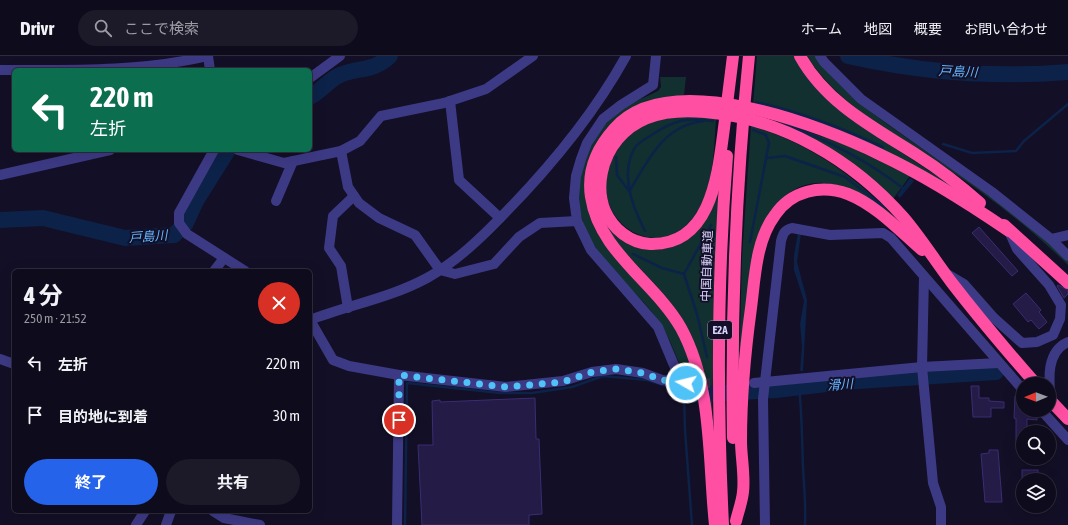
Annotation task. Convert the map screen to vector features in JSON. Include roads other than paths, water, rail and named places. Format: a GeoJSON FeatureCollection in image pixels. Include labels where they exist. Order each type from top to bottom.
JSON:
{"type":"FeatureCollection","features":[{"type":"Feature","properties":{"kind":"highway"},"geometry":{"type":"LineString","coordinates":[[734,56],[731,87],[726,134],[716,181],[708,206],[695,225],[687,232],[669,242],[642,243],[626,237],[613,224],[603,206],[602,175],[607,155],[619,138],[633,125],[656,115],[677,111],[711,112],[749,120],[782,130],[816,146],[836,158],[858,174],[890,203],[916,233],[941,268],[1002,345],[1030,377]]}},
{"type":"Feature","properties":{"kind":"highway","name":"E2A"},"geometry":{"type":"LineString","coordinates":[[736,523],[733,338],[741,138],[749,56]]}},
{"type":"Feature","properties":{"kind":"highway"},"geometry":{"type":"LineString","coordinates":[[800,56],[814,77],[841,105],[862,121],[944,174],[1068,283]]}},
{"type":"Feature","properties":{"kind":"highway"},"geometry":{"type":"LineString","coordinates":[[715,525],[705,409],[693,355],[672,314],[606,237],[592,206],[590,183],[594,162],[604,141],[618,124],[646,107],[679,101],[714,102],[774,115],[823,130],[881,154],[936,184],[1009,230]]}},
{"type":"Feature","properties":{"kind":"highway","name":"中国自動車道"},"geometry":{"type":"LineString","coordinates":[[723,525],[719,344],[726,134]]}},
{"type":"Feature","properties":{"kind":"highway"},"geometry":{"type":"LineString","coordinates":[[736,523],[743,492],[741,440],[742,400],[753,289],[768,226],[781,206],[789,200],[808,191],[829,190],[848,194],[881,215],[941,268]]}},
{"type":"Feature","properties":{"kind":"highway"},"geometry":{"type":"LineString","coordinates":[[1056,406],[1068,419]]}},
{"type":"Feature","properties":{"kind":"street"},"geometry":{"type":"LineString","coordinates":[[96,68],[208,56],[210,68]]}},
{"type":"Feature","properties":{"kind":"street"},"geometry":{"type":"LineString","coordinates":[[312,77],[340,56]]}},
{"type":"Feature","properties":{"kind":"street"},"geometry":{"type":"LineString","coordinates":[[245,152],[284,163],[341,151],[360,141],[381,116],[450,101],[486,89],[533,56]]}},
{"type":"Feature","properties":{"kind":"street"},"geometry":{"type":"LineString","coordinates":[[314,314],[348,308],[403,290],[440,270],[484,236],[532,186],[565,146],[602,94],[626,56]]}},
{"type":"Feature","properties":{"kind":"street"},"geometry":{"type":"LineString","coordinates":[[312,323],[333,360],[349,366],[399,375],[506,387],[563,382],[592,372],[616,369],[643,373],[662,380],[683,383],[658,327],[591,250],[577,221],[574,198],[576,176],[587,143],[603,119],[653,85],[656,56]]}},
{"type":"Feature","properties":{"kind":"street"},"geometry":{"type":"LineString","coordinates":[[820,56],[829,68],[861,99],[992,192],[1051,239],[1068,256]]}},
{"type":"Feature","properties":{"kind":"street"},"geometry":{"type":"LineString","coordinates":[[0,70],[12,70]]}},
{"type":"Feature","properties":{"kind":"street"},"geometry":{"type":"LineString","coordinates":[[450,101],[459,180],[500,218]]}},
{"type":"Feature","properties":{"kind":"street"},"geometry":{"type":"LineString","coordinates":[[341,151],[348,187],[359,204],[379,218],[415,235],[440,270],[455,274],[494,264],[519,237],[540,223],[577,221]]}},
{"type":"Feature","properties":{"kind":"street"},"geometry":{"type":"LineString","coordinates":[[0,175],[101,152]]}},
{"type":"Feature","properties":{"kind":"street"},"geometry":{"type":"LineString","coordinates":[[213,152],[179,214],[181,226],[187,234],[242,269]]}},
{"type":"Feature","properties":{"kind":"street"},"geometry":{"type":"LineString","coordinates":[[276,201],[293,161]]}},
{"type":"Feature","properties":{"kind":"street"},"geometry":{"type":"LineString","coordinates":[[348,308],[341,266],[329,248],[334,216],[354,196]]}},
{"type":"Feature","properties":{"kind":"street"},"geometry":{"type":"LineString","coordinates":[[765,525],[763,458],[764,399],[781,241],[783,233],[787,230],[792,228],[830,235],[883,233],[891,238],[1016,382]]}},
{"type":"Feature","properties":{"kind":"street"},"geometry":{"type":"LineString","coordinates":[[941,268],[964,284],[994,318],[1022,342],[1037,342],[1053,335],[1060,319],[1061,305],[1049,285],[1016,249],[1009,230]]}},
{"type":"Feature","properties":{"kind":"street"},"geometry":{"type":"LineString","coordinates":[[1051,239],[1068,235]]}},
{"type":"Feature","properties":{"kind":"street"},"geometry":{"type":"LineString","coordinates":[[216,269],[224,258]]}},
{"type":"Feature","properties":{"kind":"street"},"geometry":{"type":"LineString","coordinates":[[924,277],[922,367],[933,483],[941,507],[942,525]]}},
{"type":"Feature","properties":{"kind":"street"},"geometry":{"type":"LineString","coordinates":[[1050,377],[1050,369],[1054,356],[1064,344],[1068,342]]}},
{"type":"Feature","properties":{"kind":"street"},"geometry":{"type":"LineString","coordinates":[[0,359],[12,363]]}},
{"type":"Feature","properties":{"kind":"street"},"geometry":{"type":"LineString","coordinates":[[754,383],[922,367],[998,363]]}},
{"type":"Feature","properties":{"kind":"street"},"geometry":{"type":"LineString","coordinates":[[398,525],[399,375]]}},
{"type":"Feature","properties":{"kind":"street"},"geometry":{"type":"LineString","coordinates":[[1047,417],[1068,440]]}},
{"type":"Feature","properties":{"kind":"street"},"geometry":{"type":"LineString","coordinates":[[136,525],[144,513]]}},
{"type":"Feature","properties":{"kind":"street"},"geometry":{"type":"LineString","coordinates":[[166,525],[169,513]]}},
{"type":"Feature","properties":{"kind":"street"},"geometry":{"type":"LineString","coordinates":[[216,513],[224,518],[260,525]]}},
{"type":"Feature","properties":{"kind":"water"},"geometry":{"type":"Polygon","coordinates":[[[910,178],[914,181],[900,198],[897,195],[910,178]]]}},
{"type":"Feature","properties":{"kind":"water"},"geometry":{"type":"Polygon","coordinates":[[[798,233],[801,234],[797,262],[807,300],[803,371],[800,371],[802,347],[800,324],[804,301],[794,270],[794,255],[798,233]]]}},
{"type":"Feature","properties":{"kind":"waterway","name":"戸島川"},"geometry":{"type":"LineString","coordinates":[[312,96],[336,77],[378,65],[390,56]]}},
{"type":"Feature","properties":{"kind":"waterway","name":"戸島川"},"geometry":{"type":"LineString","coordinates":[[848,56],[902,66],[957,72],[985,74],[1040,74],[1068,72]]}},
{"type":"Feature","properties":{"kind":"waterway"},"geometry":{"type":"LineString","coordinates":[[756,102],[821,121],[883,147]]}},
{"type":"Feature","properties":{"kind":"waterway"},"geometry":{"type":"LineString","coordinates":[[943,144],[972,153],[1016,151],[1024,141],[1068,104]]}},
{"type":"Feature","properties":{"kind":"waterway"},"geometry":{"type":"LineString","coordinates":[[645,231],[636,212],[628,180],[628,169],[634,149],[645,139],[668,125],[689,120],[713,121]]}},
{"type":"Feature","properties":{"kind":"waterway"},"geometry":{"type":"LineString","coordinates":[[630,190],[651,156],[667,137],[689,124],[703,121]]}},
{"type":"Feature","properties":{"kind":"waterway"},"geometry":{"type":"LineString","coordinates":[[783,124],[831,144],[861,160],[904,189]]}},
{"type":"Feature","properties":{"kind":"waterway"},"geometry":{"type":"LineString","coordinates":[[750,242],[769,143],[766,135],[753,130]]}},
{"type":"Feature","properties":{"kind":"waterway","name":"戸島川"},"geometry":{"type":"LineString","coordinates":[[0,220],[43,218],[125,238],[174,235],[186,223],[196,201],[227,152]]}},
{"type":"Feature","properties":{"kind":"waterway"},"geometry":{"type":"LineString","coordinates":[[767,158],[785,156],[845,177],[884,207]]}},
{"type":"Feature","properties":{"kind":"waterway"},"geometry":{"type":"LineString","coordinates":[[616,157],[617,175],[629,191]]}},
{"type":"Feature","properties":{"kind":"waterway"},"geometry":{"type":"LineString","coordinates":[[707,357],[697,314],[684,274],[711,225]]}},
{"type":"Feature","properties":{"kind":"waterway"},"geometry":{"type":"LineString","coordinates":[[633,254],[662,268],[684,274]]}},
{"type":"Feature","properties":{"kind":"waterway","name":"滑川"},"geometry":{"type":"LineString","coordinates":[[684,395],[776,390],[843,382],[996,372]]}},
{"type":"Feature","properties":{"kind":"waterway"},"geometry":{"type":"LineString","coordinates":[[405,525],[407,383],[500,393],[532,393],[572,387],[603,376],[647,380],[680,390],[684,395],[692,525]]}},
{"type":"Feature","properties":{"kind":"waterway"},"geometry":{"type":"LineString","coordinates":[[799,387],[805,525]]}},
{"type":"Feature","properties":{"kind":"tunnel"},"geometry":{"type":"LineString","coordinates":[[685,383],[739,383]]}}]}
